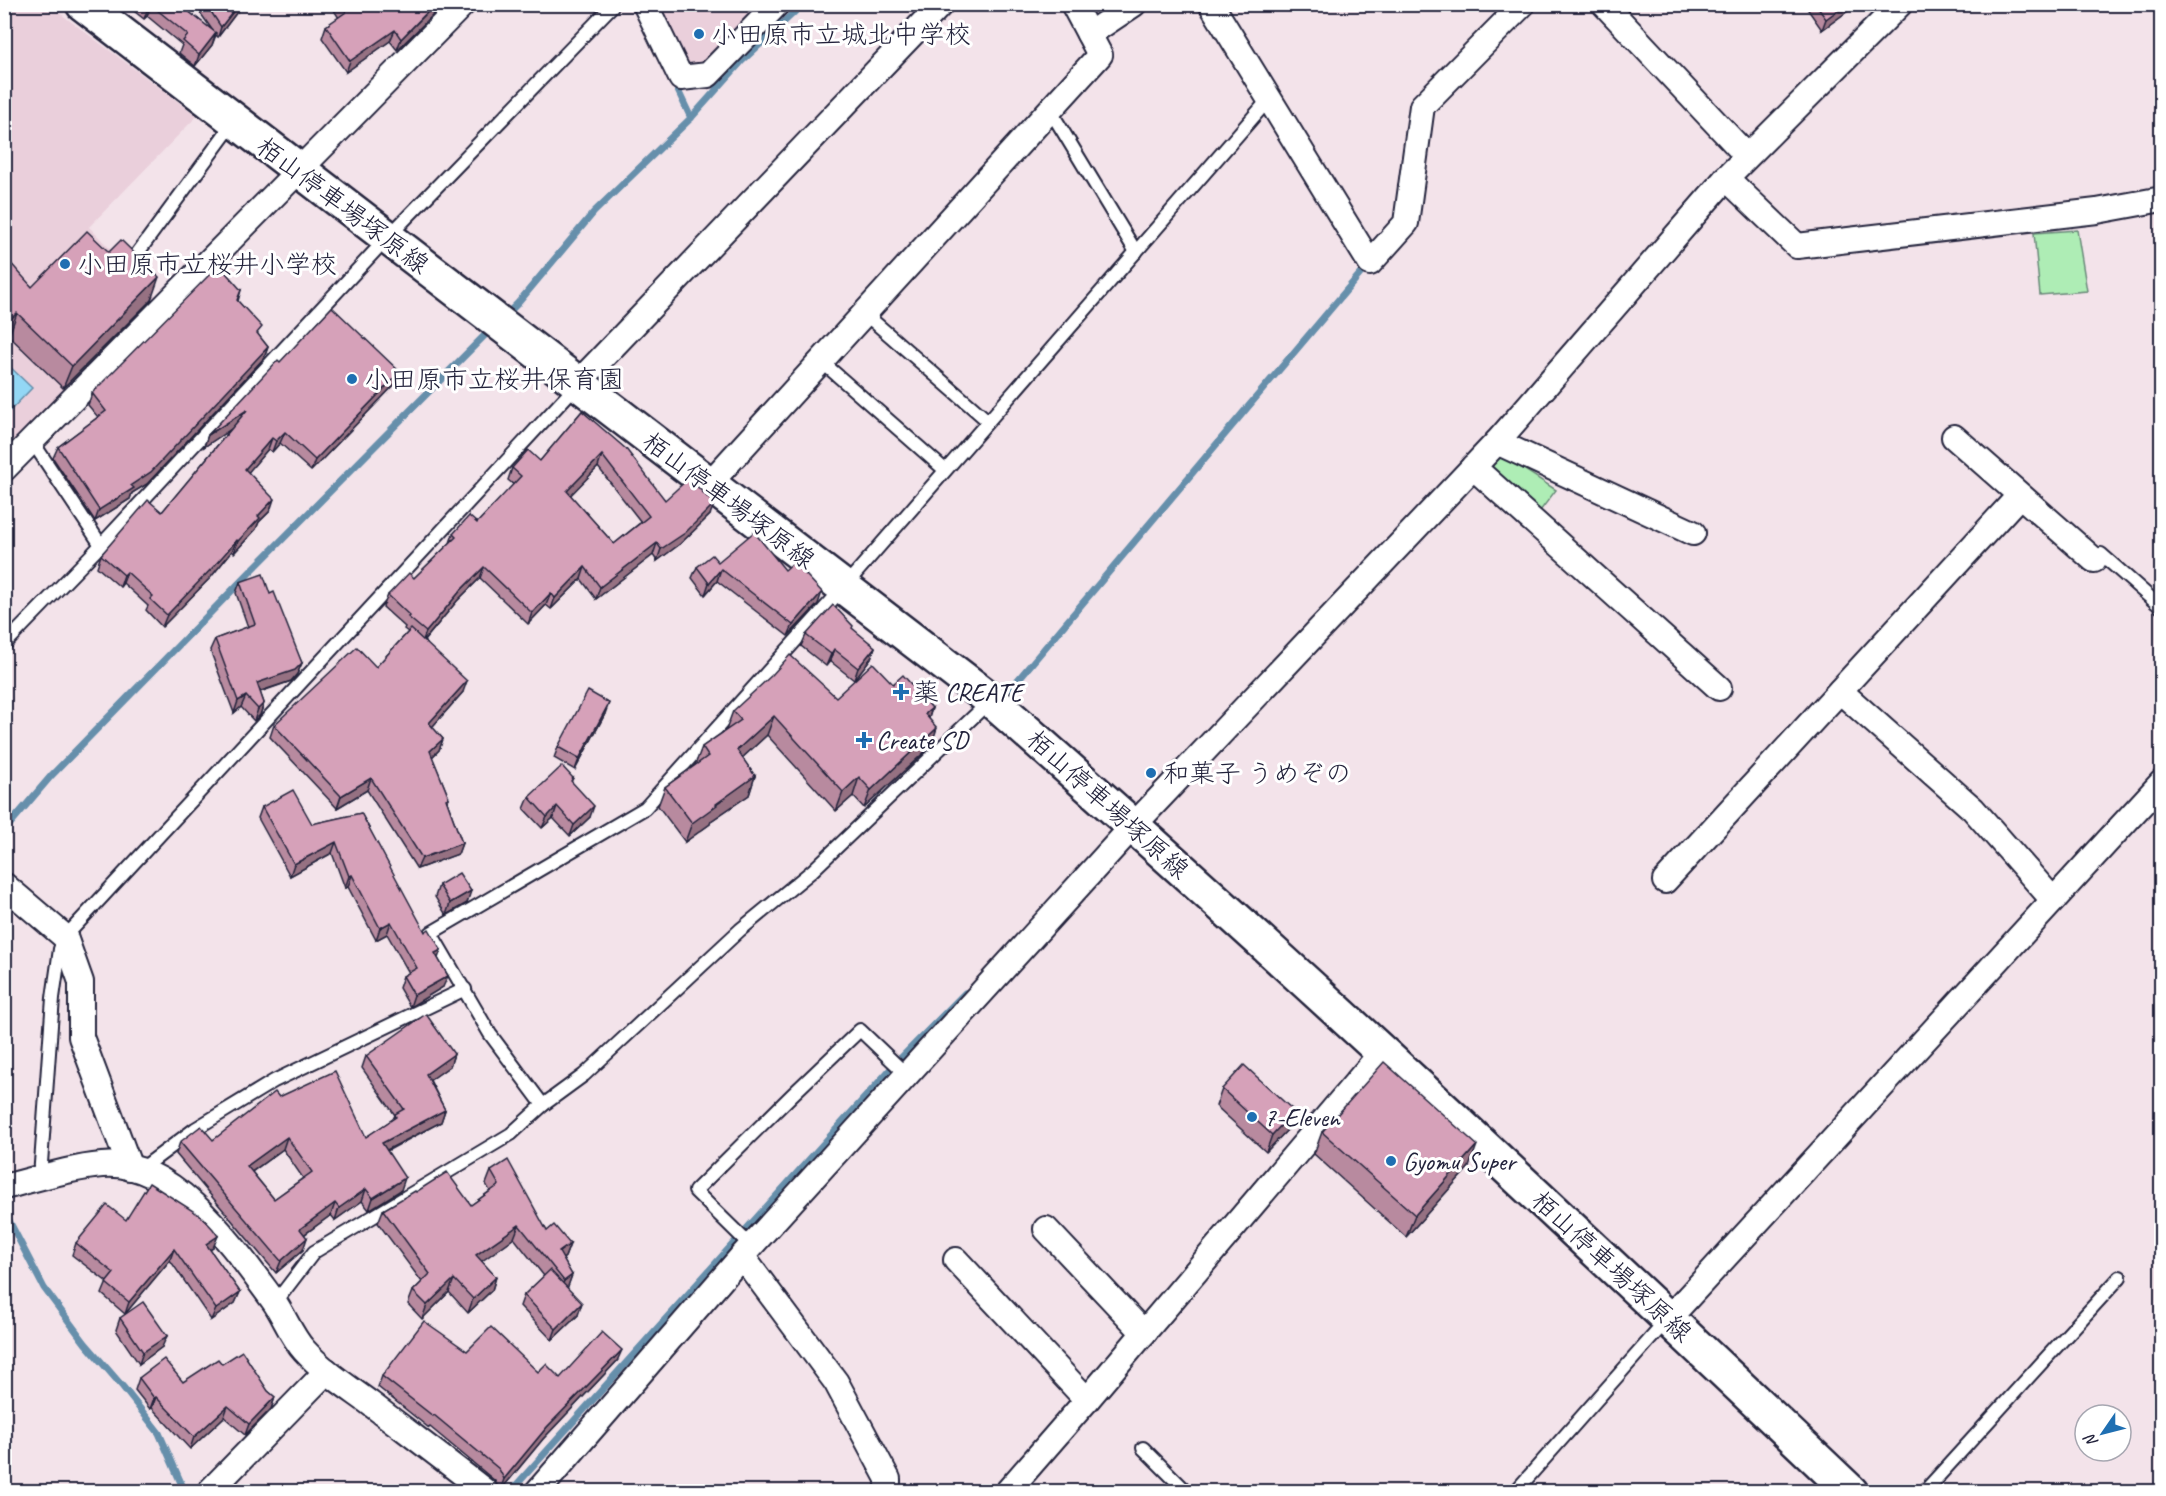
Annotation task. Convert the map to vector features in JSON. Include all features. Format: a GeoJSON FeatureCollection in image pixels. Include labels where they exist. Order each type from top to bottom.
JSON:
{"type":"FeatureCollection","features":[{"type":"Feature","properties":{"kind":"main road","name":"栢山停車場塚原線"},"geometry":{"type":"LineString","coordinates":[[83,4],[991,700],[1134,825],[1382,1052],[1669,1318],[1851,1491]]}},
{"type":"Feature","properties":{"kind":"street"},"geometry":{"type":"LineString","coordinates":[[645,4],[681,78],[708,75],[777,4]]}},
{"type":"Feature","properties":{"kind":"street"},"geometry":{"type":"LineString","coordinates":[[577,384],[941,4]]}},
{"type":"Feature","properties":{"kind":"street"},"geometry":{"type":"LineString","coordinates":[[709,484],[1100,55],[1073,4]]}},
{"type":"Feature","properties":{"kind":"street"},"geometry":{"type":"LineString","coordinates":[[1089,34],[1134,4]]}},
{"type":"Feature","properties":{"kind":"street"},"geometry":{"type":"LineString","coordinates":[[1211,4],[1370,263],[1406,223],[1422,106],[1523,4]]}},
{"type":"Feature","properties":{"kind":"street"},"geometry":{"type":"LineString","coordinates":[[1604,4],[1747,156]]}},
{"type":"Feature","properties":{"kind":"street"},"geometry":{"type":"LineString","coordinates":[[537,1491],[906,1074],[1134,825],[1497,442],[1726,178],[1900,4]]}},
{"type":"Feature","properties":{"kind":"street"},"geometry":{"type":"LineString","coordinates":[[4,469],[298,170],[454,7]]}},
{"type":"Feature","properties":{"kind":"street"},"geometry":{"type":"LineString","coordinates":[[1726,178],[1797,246],[2097,211],[2162,199]]}},
{"type":"Feature","properties":{"kind":"street"},"geometry":{"type":"LineString","coordinates":[[1954,437],[2094,560]]}},
{"type":"Feature","properties":{"kind":"street"},"geometry":{"type":"LineString","coordinates":[[1497,442],[1693,533]]}},
{"type":"Feature","properties":{"kind":"street"},"geometry":{"type":"LineString","coordinates":[[1473,467],[1719,688]]}},
{"type":"Feature","properties":{"kind":"street"},"geometry":{"type":"LineString","coordinates":[[1665,881],[2019,496]]}},
{"type":"Feature","properties":{"kind":"street"},"geometry":{"type":"LineString","coordinates":[[1840,690],[1973,810],[2053,900]]}},
{"type":"Feature","properties":{"kind":"street"},"geometry":{"type":"LineString","coordinates":[[1669,1318],[2162,782]]}},
{"type":"Feature","properties":{"kind":"street"},"geometry":{"type":"LineString","coordinates":[[4,885],[65,937],[81,982],[81,1037],[135,1169]]}},
{"type":"Feature","properties":{"kind":"street"},"geometry":{"type":"LineString","coordinates":[[1007,1491],[1088,1400],[1382,1052]]}},
{"type":"Feature","properties":{"kind":"street"},"geometry":{"type":"LineString","coordinates":[[5,1187],[40,1177],[103,1165],[135,1169],[164,1182],[197,1207],[235,1249],[275,1303],[302,1348],[327,1371],[486,1491]]}},
{"type":"Feature","properties":{"kind":"street"},"geometry":{"type":"LineString","coordinates":[[1046,1229],[1144,1333]]}},
{"type":"Feature","properties":{"kind":"street"},"geometry":{"type":"LineString","coordinates":[[747,1251],[836,1383],[888,1479],[888,1491]]}},
{"type":"Feature","properties":{"kind":"street"},"geometry":{"type":"LineString","coordinates":[[956,1260],[1088,1400]]}},
{"type":"Feature","properties":{"kind":"street"},"geometry":{"type":"LineString","coordinates":[[209,1491],[327,1371]]}},
{"type":"Feature","properties":{"kind":"lane"},"geometry":{"type":"LineString","coordinates":[[4,645],[101,545],[387,238],[614,4]]}},
{"type":"Feature","properties":{"kind":"lane"},"geometry":{"type":"LineString","coordinates":[[543,1105],[490,1034],[430,933],[645,808],[843,588],[1269,99]]}},
{"type":"Feature","properties":{"kind":"lane"},"geometry":{"type":"LineString","coordinates":[[1050,110],[1136,252]]}},
{"type":"Feature","properties":{"kind":"lane"},"geometry":{"type":"LineString","coordinates":[[131,262],[234,121]]}},
{"type":"Feature","properties":{"kind":"lane"},"geometry":{"type":"LineString","coordinates":[[864,313],[988,421]]}},
{"type":"Feature","properties":{"kind":"lane"},"geometry":{"type":"LineString","coordinates":[[821,361],[945,471]]}},
{"type":"Feature","properties":{"kind":"lane"},"geometry":{"type":"LineString","coordinates":[[40,1177],[53,998],[60,949],[65,937],[577,384]]}},
{"type":"Feature","properties":{"kind":"lane"},"geometry":{"type":"LineString","coordinates":[[32,441],[101,545]]}},
{"type":"Feature","properties":{"kind":"lane"},"geometry":{"type":"LineString","coordinates":[[2094,560],[2101,554],[2162,608]]}},
{"type":"Feature","properties":{"kind":"lane"},"geometry":{"type":"LineString","coordinates":[[275,1303],[314,1252],[511,1134],[543,1105],[584,1075],[740,930],[812,871],[991,700]]}},
{"type":"Feature","properties":{"kind":"lane"},"geometry":{"type":"LineString","coordinates":[[135,1169],[274,1081],[465,989]]}},
{"type":"Feature","properties":{"kind":"lane"},"geometry":{"type":"LineString","coordinates":[[747,1251],[695,1191],[860,1030],[906,1074]]}},
{"type":"Feature","properties":{"kind":"lane"},"geometry":{"type":"LineString","coordinates":[[1924,1491],[2120,1277]]}},
{"type":"Feature","properties":{"kind":"lane"},"geometry":{"type":"LineString","coordinates":[[1515,1491],[1669,1318]]}},
{"type":"Feature","properties":{"kind":"lane"},"geometry":{"type":"LineString","coordinates":[[1143,1449],[1187,1491]]}},
{"type":"Feature","properties":{"kind":"shaded area","name":"小田原市立桜井小学校"},"geometry":{"type":"Polygon","coordinates":[[[5,5],[49,5],[197,116],[89,227],[161,301],[5,461],[5,5]]]}},
{"type":"Feature","properties":{"kind":"shaded area","name":"小田原市立城北中学校"},"geometry":{"type":"Polygon","coordinates":[[[651,5],[761,5],[700,66],[681,63],[651,5]]]}},
{"type":"Feature","properties":{"kind":"green space"},"geometry":{"type":"Polygon","coordinates":[[[2077,230],[2087,291],[2040,295],[2034,233],[2077,230]]]}},
{"type":"Feature","properties":{"kind":"green space"},"geometry":{"type":"Polygon","coordinates":[[[1500,454],[1556,490],[1537,515],[1487,469],[1500,454]]]}},
{"type":"Feature","properties":{"kind":"water"},"geometry":{"type":"Polygon","coordinates":[[[4,363],[32,388],[5,416],[4,363]]]}},
{"type":"Feature","properties":{"kind":"building"},"geometry":{"type":"Polygon","coordinates":[[[144,4],[179,4],[216,33],[199,55],[183,41],[188,35],[151,5],[148,8],[144,4]]]}},
{"type":"Feature","properties":{"kind":"building"},"geometry":{"type":"Polygon","coordinates":[[[206,4],[239,4],[221,27],[206,4]]]}},
{"type":"Feature","properties":{"kind":"building"},"geometry":{"type":"Polygon","coordinates":[[[342,4],[435,4],[401,39],[395,30],[350,61],[326,26],[346,12],[342,4]]]}},
{"type":"Feature","properties":{"kind":"building"},"geometry":{"type":"Polygon","coordinates":[[[1815,4],[1846,4],[1826,19],[1815,4]]]}},
{"type":"Feature","properties":{"kind":"building"},"geometry":{"type":"Polygon","coordinates":[[[87,231],[109,252],[121,240],[159,277],[72,366],[17,313],[4,325],[4,263],[8,260],[32,287],[87,231]]]}},
{"type":"Feature","properties":{"kind":"building"},"geometry":{"type":"Polygon","coordinates":[[[219,265],[241,290],[237,300],[262,327],[257,333],[268,347],[151,472],[131,485],[134,488],[99,510],[58,447],[106,411],[92,393],[219,265]]]}},
{"type":"Feature","properties":{"kind":"building"},"geometry":{"type":"Polygon","coordinates":[[[332,307],[400,372],[315,460],[285,432],[276,441],[272,438],[245,469],[274,499],[258,516],[260,518],[167,615],[150,599],[153,596],[127,572],[124,575],[101,555],[148,500],[162,512],[247,410],[208,435],[278,360],[280,362],[332,307]]]}},
{"type":"Feature","properties":{"kind":"building"},"geometry":{"type":"Polygon","coordinates":[[[582,411],[626,449],[665,500],[689,478],[714,504],[685,533],[661,549],[657,543],[600,587],[585,567],[555,598],[551,593],[532,613],[484,567],[461,590],[426,632],[408,617],[410,616],[388,595],[409,573],[414,578],[456,537],[453,534],[469,516],[477,523],[521,476],[512,468],[528,450],[540,461],[582,411]],[[602,455],[567,491],[614,544],[649,516],[602,455]]]}},
{"type":"Feature","properties":{"kind":"building"},"geometry":{"type":"Polygon","coordinates":[[[754,532],[785,570],[794,562],[822,592],[793,625],[721,569],[709,583],[697,567],[712,555],[718,562],[754,532]]]}},
{"type":"Feature","properties":{"kind":"building"},"geometry":{"type":"Polygon","coordinates":[[[263,574],[270,594],[274,592],[302,663],[295,670],[257,683],[264,703],[258,709],[246,696],[238,701],[215,639],[255,624],[240,582],[263,574]]]}},
{"type":"Feature","properties":{"kind":"building"},"geometry":{"type":"Polygon","coordinates":[[[833,605],[853,626],[852,628],[875,647],[858,668],[834,649],[831,654],[806,635],[833,605]]]}},
{"type":"Feature","properties":{"kind":"building"},"geometry":{"type":"Polygon","coordinates":[[[411,629],[467,681],[429,723],[443,739],[430,751],[449,798],[446,799],[462,843],[422,858],[371,778],[341,796],[274,725],[357,647],[376,667],[411,629]]]}},
{"type":"Feature","properties":{"kind":"building"},"geometry":{"type":"Polygon","coordinates":[[[790,655],[836,697],[873,663],[893,684],[903,675],[932,708],[925,714],[937,728],[871,790],[859,777],[843,792],[774,716],[737,750],[755,776],[692,823],[665,787],[708,756],[702,747],[741,720],[733,711],[790,655]]]}},
{"type":"Feature","properties":{"kind":"building"},"geometry":{"type":"Polygon","coordinates":[[[588,691],[609,703],[579,759],[558,747],[588,691]]]}},
{"type":"Feature","properties":{"kind":"building"},"geometry":{"type":"Polygon","coordinates":[[[562,766],[573,778],[571,781],[594,806],[574,825],[557,806],[547,817],[529,797],[562,766]]]}},
{"type":"Feature","properties":{"kind":"building"},"geometry":{"type":"Polygon","coordinates":[[[293,790],[312,824],[361,813],[425,932],[429,929],[441,950],[435,953],[448,976],[414,995],[403,976],[417,968],[391,922],[380,928],[352,875],[349,876],[336,842],[294,864],[262,807],[293,790]]]}},
{"type":"Feature","properties":{"kind":"building"},"geometry":{"type":"Polygon","coordinates":[[[459,873],[471,891],[450,903],[439,885],[459,873]]]}},
{"type":"Feature","properties":{"kind":"building"},"geometry":{"type":"Polygon","coordinates":[[[426,1014],[454,1054],[426,1074],[445,1110],[382,1143],[405,1178],[373,1198],[366,1189],[339,1208],[335,1203],[300,1229],[307,1238],[281,1261],[180,1142],[201,1126],[213,1140],[275,1092],[279,1097],[335,1071],[366,1137],[404,1109],[366,1056],[426,1014]],[[287,1137],[247,1166],[274,1199],[312,1172],[287,1137]]]}},
{"type":"Feature","properties":{"kind":"building","name":"Gyomu Super"},"geometry":{"type":"Polygon","coordinates":[[[1384,1062],[1477,1145],[1415,1215],[1322,1132],[1384,1062]]]}},
{"type":"Feature","properties":{"kind":"building"},"geometry":{"type":"Polygon","coordinates":[[[1244,1065],[1294,1111],[1272,1135],[1222,1089],[1244,1065]]]}},
{"type":"Feature","properties":{"kind":"building"},"geometry":{"type":"Polygon","coordinates":[[[508,1160],[547,1231],[554,1225],[570,1244],[559,1252],[572,1275],[564,1281],[519,1225],[476,1255],[496,1277],[473,1299],[454,1279],[427,1305],[413,1291],[430,1274],[383,1210],[447,1172],[471,1205],[499,1185],[491,1171],[508,1160]]]}},
{"type":"Feature","properties":{"kind":"building"},"geometry":{"type":"Polygon","coordinates":[[[149,1183],[201,1216],[218,1236],[206,1244],[240,1292],[216,1309],[174,1249],[129,1302],[106,1283],[114,1273],[76,1243],[107,1205],[126,1220],[149,1183]]]}},
{"type":"Feature","properties":{"kind":"building"},"geometry":{"type":"Polygon","coordinates":[[[550,1270],[582,1303],[556,1329],[524,1295],[550,1270]]]}},
{"type":"Feature","properties":{"kind":"building"},"geometry":{"type":"Polygon","coordinates":[[[143,1302],[167,1336],[143,1352],[120,1318],[143,1302]]]}},
{"type":"Feature","properties":{"kind":"building"},"geometry":{"type":"Polygon","coordinates":[[[424,1321],[467,1351],[491,1327],[538,1372],[546,1364],[560,1378],[602,1332],[622,1350],[547,1427],[504,1479],[499,1469],[434,1415],[382,1376],[424,1321]]]}},
{"type":"Feature","properties":{"kind":"building"},"geometry":{"type":"Polygon","coordinates":[[[242,1351],[268,1391],[275,1397],[249,1424],[228,1406],[194,1437],[156,1397],[154,1398],[139,1378],[164,1359],[183,1382],[218,1359],[222,1364],[242,1351]]]}},
{"type":"Feature","properties":{"kind":"waterway"},"geometry":{"type":"LineString","coordinates":[[504,317],[594,212],[691,118],[742,61],[803,4]]}},
{"type":"Feature","properties":{"kind":"waterway"},"geometry":{"type":"LineString","coordinates":[[674,82],[691,118]]}},
{"type":"Feature","properties":{"kind":"waterway"},"geometry":{"type":"LineString","coordinates":[[1011,688],[1365,266]]}},
{"type":"Feature","properties":{"kind":"waterway"},"geometry":{"type":"LineString","coordinates":[[4,831],[51,776],[491,329]]}},
{"type":"Feature","properties":{"kind":"waterway"},"geometry":{"type":"LineString","coordinates":[[510,1492],[895,1064],[965,993]]}},
{"type":"Feature","properties":{"kind":"waterway"},"geometry":{"type":"LineString","coordinates":[[4,1211],[44,1288],[85,1343],[159,1433],[185,1492]]}},
{"type":"Feature","properties":{"kind":"place","name":"小田原市立城北中学校"},"geometry":{"type":"Point","coordinates":[699,34]}},
{"type":"Feature","properties":{"kind":"place","name":"小田原市立桜井小学校"},"geometry":{"type":"Point","coordinates":[65,264]}},
{"type":"Feature","properties":{"kind":"place","name":"小田原市立桜井保育園"},"geometry":{"type":"Point","coordinates":[352,379]}},
{"type":"Feature","properties":{"kind":"place","name":"薬 CREATE"},"geometry":{"type":"Point","coordinates":[901,692]}},
{"type":"Feature","properties":{"kind":"place","name":"Create SD"},"geometry":{"type":"Point","coordinates":[864,740]}},
{"type":"Feature","properties":{"kind":"place","name":"和菓子 うめぞの"},"geometry":{"type":"Point","coordinates":[1151,773]}},
{"type":"Feature","properties":{"kind":"place","name":"7-Eleven"},"geometry":{"type":"Point","coordinates":[1252,1117]}},
{"type":"Feature","properties":{"kind":"place","name":"Gyomu Super"},"geometry":{"type":"Point","coordinates":[1391,1161]}}]}
